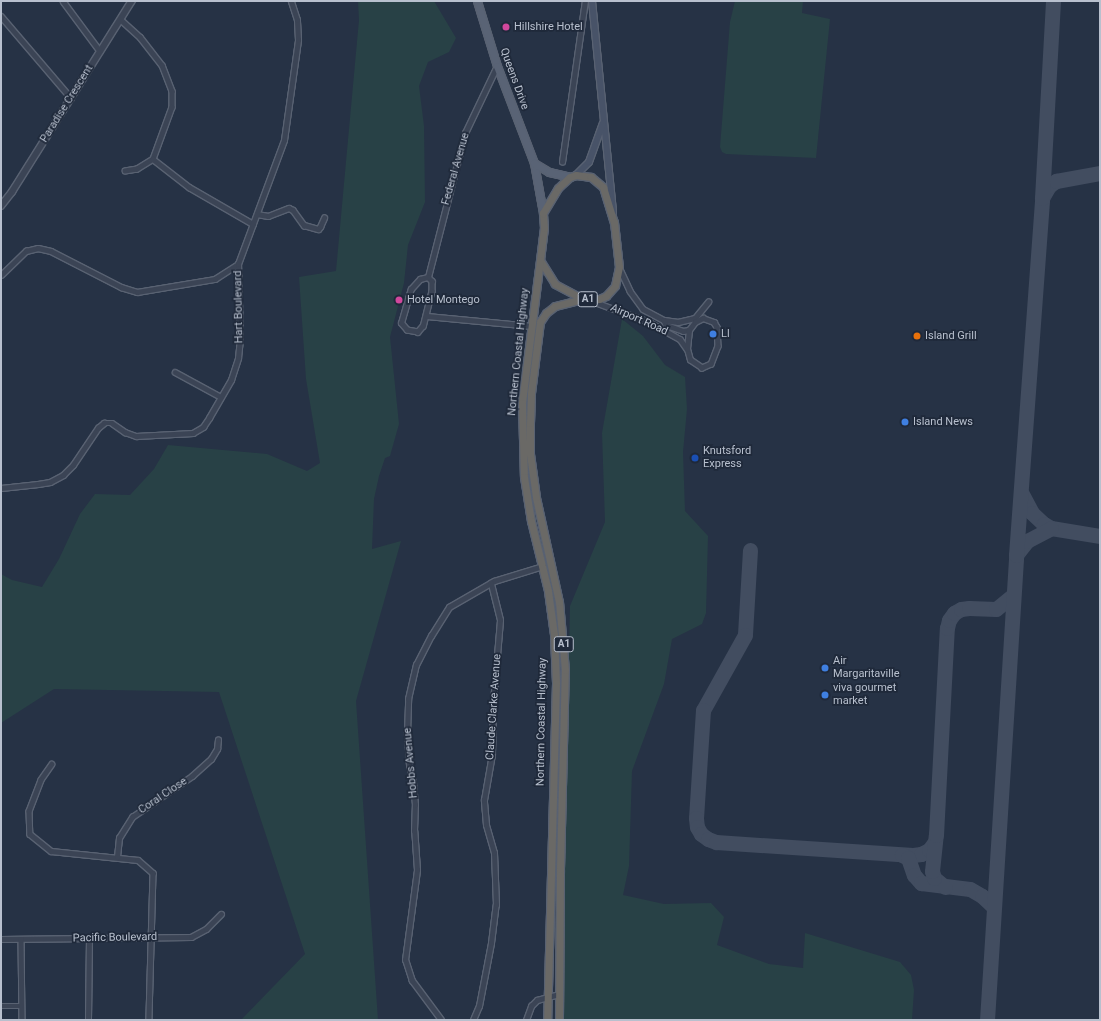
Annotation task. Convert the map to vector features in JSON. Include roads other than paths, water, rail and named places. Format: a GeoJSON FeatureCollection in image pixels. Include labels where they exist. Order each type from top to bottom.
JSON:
{"type":"FeatureCollection","features":[{"type":"Feature","properties":{"kind":"highway"},"geometry":{"type":"LineString","coordinates":[[543,213],[558,188],[573,176]]}},
{"type":"Feature","properties":{"kind":"highway","name":"A1"},"geometry":{"type":"LineString","coordinates":[[543,213],[544,228],[540,260],[555,284],[585,299],[599,299],[606,296],[615,286],[619,267],[614,222],[603,187],[591,177],[573,176]]}},
{"type":"Feature","properties":{"kind":"highway","name":"Northern Coastal Highway"},"geometry":{"type":"LineString","coordinates":[[540,260],[522,403],[524,477],[531,521],[543,566],[554,635],[556,683],[547,1020]]}},
{"type":"Feature","properties":{"kind":"highway","name":"Northern Coastal Highway"},"geometry":{"type":"LineString","coordinates":[[558,1020],[565,670],[560,602],[536,497],[530,454],[531,393],[540,322],[546,313],[555,306],[585,299]]}},
{"type":"Feature","properties":{"kind":"main road","name":"Queens Drive"},"geometry":{"type":"LineString","coordinates":[[477,1],[497,66],[534,162],[543,213]]}},
{"type":"Feature","properties":{"kind":"main road"},"geometry":{"type":"LineString","coordinates":[[592,1],[614,222]]}},
{"type":"Feature","properties":{"kind":"main road"},"geometry":{"type":"LineString","coordinates":[[573,176],[589,162],[604,119]]}},
{"type":"Feature","properties":{"kind":"main road","name":"A1"},"geometry":{"type":"LineString","coordinates":[[534,162],[549,172],[573,176]]}},
{"type":"Feature","properties":{"kind":"street"},"geometry":{"type":"LineString","coordinates":[[62,1],[100,51]]}},
{"type":"Feature","properties":{"kind":"street","name":"Hart Boulevard"},"geometry":{"type":"LineString","coordinates":[[1,488],[50,482],[63,475],[73,465],[98,428],[104,423],[112,423],[125,432],[136,436],[193,433],[198,431],[210,418],[235,369],[239,349],[238,264],[284,140],[298,40],[297,20],[291,1]]}},
{"type":"Feature","properties":{"kind":"street"},"geometry":{"type":"LineString","coordinates":[[562,162],[585,1]]}},
{"type":"Feature","properties":{"kind":"street","name":"Paradise Crescent"},"geometry":{"type":"LineString","coordinates":[[1,206],[12,192],[130,2]]}},
{"type":"Feature","properties":{"kind":"street"},"geometry":{"type":"LineString","coordinates":[[1,16],[71,98]]}},
{"type":"Feature","properties":{"kind":"street"},"geometry":{"type":"LineString","coordinates":[[120,19],[140,36],[162,66],[172,91],[172,107],[153,159],[137,170],[125,171]]}},
{"type":"Feature","properties":{"kind":"street","name":"Federal Avenue"},"geometry":{"type":"LineString","coordinates":[[428,277],[465,133],[497,66]]}},
{"type":"Feature","properties":{"kind":"street"},"geometry":{"type":"LineString","coordinates":[[153,159],[189,187],[253,224]]}},
{"type":"Feature","properties":{"kind":"street"},"geometry":{"type":"LineString","coordinates":[[256,214],[268,216],[289,208],[293,210],[304,225],[318,229],[324,218]]}},
{"type":"Feature","properties":{"kind":"street"},"geometry":{"type":"LineString","coordinates":[[1,275],[26,251],[38,248],[51,251],[121,287],[137,292],[215,278],[238,264]]}},
{"type":"Feature","properties":{"kind":"street","name":"Airport Road"},"geometry":{"type":"LineString","coordinates":[[619,267],[630,291],[643,309],[664,320],[678,322],[695,318],[708,302]]}},
{"type":"Feature","properties":{"kind":"street"},"geometry":{"type":"LineString","coordinates":[[428,277],[432,282],[432,291],[427,316],[423,326],[418,332],[407,330],[401,323],[411,289],[420,279],[428,277]]}},
{"type":"Feature","properties":{"kind":"street","name":"Airport Road"},"geometry":{"type":"LineString","coordinates":[[585,299],[649,322],[680,339],[687,349],[690,360],[702,368],[711,364],[718,346],[717,327],[710,319],[700,320],[689,330],[683,331],[666,325],[664,320]]}},
{"type":"Feature","properties":{"kind":"street"},"geometry":{"type":"LineString","coordinates":[[427,316],[532,326]]}},
{"type":"Feature","properties":{"kind":"street"},"geometry":{"type":"LineString","coordinates":[[687,349],[689,330]]}},
{"type":"Feature","properties":{"kind":"street"},"geometry":{"type":"LineString","coordinates":[[176,372],[221,397]]}},
{"type":"Feature","properties":{"kind":"street","name":"Hobbs Avenue"},"geometry":{"type":"LineString","coordinates":[[441,1020],[412,981],[404,960],[417,870],[414,830],[415,805],[413,782],[409,765],[407,733],[408,699],[416,665],[431,636],[449,607],[491,582],[543,566]]}},
{"type":"Feature","properties":{"kind":"street","name":"Claude Clarke Avenue"},"geometry":{"type":"LineString","coordinates":[[473,1020],[479,1006],[491,943],[496,905],[494,853],[486,825],[484,800],[492,754],[493,702],[500,620],[491,582]]}},
{"type":"Feature","properties":{"kind":"street","name":"Coral Close"},"geometry":{"type":"LineString","coordinates":[[117,857],[119,838],[132,816],[192,776],[211,759],[217,749],[218,740]]}},
{"type":"Feature","properties":{"kind":"street"},"geometry":{"type":"LineString","coordinates":[[52,764],[41,780],[29,811],[30,834],[51,852],[138,860],[153,874],[149,1020]]}},
{"type":"Feature","properties":{"kind":"street","name":"Pacific Boulevard"},"geometry":{"type":"LineString","coordinates":[[1,939],[192,936],[206,929],[221,914]]}},
{"type":"Feature","properties":{"kind":"street"},"geometry":{"type":"LineString","coordinates":[[88,1020],[89,938]]}},
{"type":"Feature","properties":{"kind":"street"},"geometry":{"type":"LineString","coordinates":[[21,939],[22,1020]]}},
{"type":"Feature","properties":{"kind":"street"},"geometry":{"type":"LineString","coordinates":[[526,1020],[531,1006],[537,1000],[559,994]]}},
{"type":"Feature","properties":{"kind":"street"},"geometry":{"type":"LineString","coordinates":[[1,1006],[22,1006]]}},
{"type":"Feature","properties":{"kind":"place","name":"Hillshire Hotel"},"geometry":{"type":"Point","coordinates":[506,27]}},
{"type":"Feature","properties":{"kind":"place","name":"Hotel Montego"},"geometry":{"type":"Point","coordinates":[399,300]}},
{"type":"Feature","properties":{"kind":"place","name":"Ll"},"geometry":{"type":"Point","coordinates":[713,334]}},
{"type":"Feature","properties":{"kind":"place","name":"Island Grill"},"geometry":{"type":"Point","coordinates":[917,336]}},
{"type":"Feature","properties":{"kind":"place","name":"Island News"},"geometry":{"type":"Point","coordinates":[905,422]}},
{"type":"Feature","properties":{"kind":"place","name":"Knutsford Express"},"geometry":{"type":"Point","coordinates":[695,458]}},
{"type":"Feature","properties":{"kind":"place","name":"Air Margaritaville"},"geometry":{"type":"Point","coordinates":[825,668]}},
{"type":"Feature","properties":{"kind":"place","name":"viva gourmet market"},"geometry":{"type":"Point","coordinates":[825,695]}}]}
